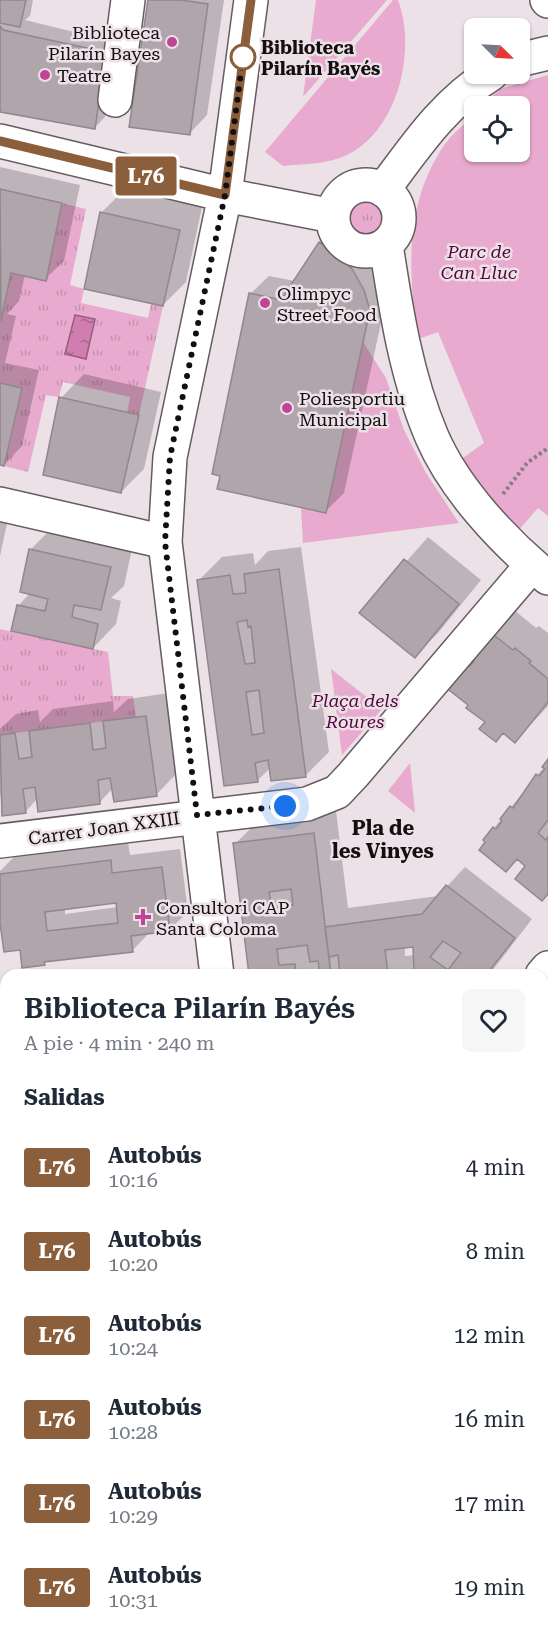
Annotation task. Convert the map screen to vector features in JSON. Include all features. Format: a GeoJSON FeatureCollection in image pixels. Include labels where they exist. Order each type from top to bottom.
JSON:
{"type":"FeatureCollection","features":[{"type":"Feature","properties":{"kind":"street"},"geometry":{"type":"LineString","coordinates":[[115,100],[128,0]]}},
{"type":"Feature","properties":{"kind":"street"},"geometry":{"type":"LineString","coordinates":[[216,969],[165,542],[170,457],[225,195],[251,0]]}},
{"type":"Feature","properties":{"kind":"street"},"geometry":{"type":"LineString","coordinates":[[530,57],[548,53]]}},
{"type":"Feature","properties":{"kind":"street"},"geometry":{"type":"LineString","coordinates":[[383,190],[439,115],[474,84]]}},
{"type":"Feature","properties":{"kind":"street"},"geometry":{"type":"LineString","coordinates":[[0,141],[225,195],[333,216]]}},
{"type":"Feature","properties":{"kind":"street"},"geometry":{"type":"LineString","coordinates":[[361,185],[383,190],[391,197],[399,217],[393,237],[386,245],[365,251],[346,244],[339,236],[333,216],[336,205],[351,189],[361,185]]}},
{"type":"Feature","properties":{"kind":"street"},"geometry":{"type":"LineString","coordinates":[[386,245],[404,350],[433,439],[494,529],[540,572]]}},
{"type":"Feature","properties":{"kind":"street"},"geometry":{"type":"LineString","coordinates":[[0,504],[165,542]]}},
{"type":"Feature","properties":{"kind":"street","name":"Carrer Joan XXIII"},"geometry":{"type":"LineString","coordinates":[[0,841],[197,815],[307,804],[337,792],[540,572]]}},
{"type":"Feature","properties":{"kind":"path"},"geometry":{"type":"LineString","coordinates":[[500,498],[527,463],[548,448]]}},
{"type":"Feature","properties":{"kind":"green space"},"geometry":{"type":"Polygon","coordinates":[[[316,0],[387,0],[303,97],[316,0]]]}},
{"type":"Feature","properties":{"kind":"green space"},"geometry":{"type":"Polygon","coordinates":[[[393,0],[398,0],[403,20],[404,65],[391,108],[379,127],[365,143],[340,158],[283,166],[265,152],[393,0]]]}},
{"type":"Feature","properties":{"kind":"green space","name":"Parc de Can Lluc"},"geometry":{"type":"Polygon","coordinates":[[[548,75],[548,516],[538,508],[517,532],[460,460],[484,443],[438,332],[418,339],[411,263],[412,238],[422,190],[445,144],[464,124],[464,162],[530,162],[530,96],[493,96],[500,89],[517,84],[530,84],[530,80],[548,75]]]}},
{"type":"Feature","properties":{"kind":"green space"},"geometry":{"type":"Polygon","coordinates":[[[367,198],[381,204],[387,218],[381,232],[367,238],[353,232],[347,218],[353,204],[367,198]]]}},
{"type":"Feature","properties":{"kind":"green space"},"geometry":{"type":"Polygon","coordinates":[[[62,203],[86,209],[70,285],[84,289],[81,303],[148,318],[151,304],[163,306],[139,415],[127,413],[130,397],[63,382],[59,397],[46,395],[28,472],[4,466],[22,389],[0,383],[0,321],[11,273],[46,281],[62,203]]]}},
{"type":"Feature","properties":{"kind":"green space"},"geometry":{"type":"Polygon","coordinates":[[[363,342],[386,378],[404,430],[426,473],[459,523],[303,543],[301,508],[326,513],[363,342]]]}},
{"type":"Feature","properties":{"kind":"green space"},"geometry":{"type":"Polygon","coordinates":[[[0,629],[108,652],[113,696],[133,696],[136,717],[0,735],[0,629]]]}},
{"type":"Feature","properties":{"kind":"green space","name":"Plaça dels Roures"},"geometry":{"type":"Polygon","coordinates":[[[331,669],[382,709],[342,755],[331,669]]]}},
{"type":"Feature","properties":{"kind":"green space","name":"Plaça dels Roures"},"geometry":{"type":"Polygon","coordinates":[[[410,763],[415,813],[388,791],[410,763]]]}},
{"type":"Feature","properties":{"kind":"water"},"geometry":{"type":"Polygon","coordinates":[[[75,315],[95,319],[86,359],[65,354],[75,315]]]}},
{"type":"Feature","properties":{"kind":"building"},"geometry":{"type":"Polygon","coordinates":[[[0,0],[26,0],[20,27],[0,23],[0,0]]]}},
{"type":"Feature","properties":{"kind":"building","name":"Biblioteca Pilarín Bayes"},"geometry":{"type":"Polygon","coordinates":[[[148,0],[181,0],[208,4],[190,135],[129,127],[148,0]]]}},
{"type":"Feature","properties":{"kind":"building"},"geometry":{"type":"Polygon","coordinates":[[[0,26],[3,30],[106,52],[95,129],[0,112],[0,26]]]}},
{"type":"Feature","properties":{"kind":"building"},"geometry":{"type":"Polygon","coordinates":[[[0,189],[62,203],[46,281],[11,273],[1,321],[0,189]]]}},
{"type":"Feature","properties":{"kind":"building"},"geometry":{"type":"Polygon","coordinates":[[[100,212],[180,230],[163,306],[84,289],[100,212]]]}},
{"type":"Feature","properties":{"kind":"building","name":"Poliesportiu Municipal"},"geometry":{"type":"Polygon","coordinates":[[[319,242],[332,250],[352,269],[364,290],[370,310],[326,513],[217,489],[220,476],[212,474],[249,293],[281,300],[319,242]]]}},
{"type":"Feature","properties":{"kind":"building"},"geometry":{"type":"Polygon","coordinates":[[[0,383],[22,388],[4,466],[0,465],[0,383]]]}},
{"type":"Feature","properties":{"kind":"building"},"geometry":{"type":"Polygon","coordinates":[[[59,397],[139,415],[121,493],[43,475],[59,397]]]}},
{"type":"Feature","properties":{"kind":"building"},"geometry":{"type":"Polygon","coordinates":[[[29,549],[111,567],[101,610],[74,605],[72,617],[98,624],[93,649],[11,631],[17,605],[45,611],[48,599],[20,592],[29,549]]]}},
{"type":"Feature","properties":{"kind":"building"},"geometry":{"type":"Polygon","coordinates":[[[404,559],[459,604],[415,658],[359,613],[404,559]]]}},
{"type":"Feature","properties":{"kind":"building"},"geometry":{"type":"Polygon","coordinates":[[[279,569],[306,777],[271,781],[268,760],[255,763],[258,782],[224,786],[197,580],[230,575],[233,594],[246,593],[244,574],[279,569]],[[247,620],[237,622],[245,664],[255,663],[251,626],[248,627],[247,620]],[[259,690],[246,692],[252,735],[264,733],[259,690]]]}},
{"type":"Feature","properties":{"kind":"building"},"geometry":{"type":"Polygon","coordinates":[[[490,632],[513,650],[515,648],[548,679],[548,702],[515,743],[503,733],[496,742],[479,729],[485,722],[466,708],[468,705],[445,687],[466,662],[470,666],[474,661],[470,657],[490,632]]]}},
{"type":"Feature","properties":{"kind":"building"},"geometry":{"type":"Polygon","coordinates":[[[146,716],[157,796],[114,802],[110,778],[98,780],[100,804],[38,812],[35,787],[23,789],[26,813],[2,816],[0,735],[15,733],[19,759],[32,757],[29,731],[90,723],[93,750],[106,748],[103,721],[146,716]]]}},
{"type":"Feature","properties":{"kind":"building"},"geometry":{"type":"Polygon","coordinates":[[[548,759],[548,820],[538,833],[546,840],[548,837],[548,894],[542,901],[515,879],[525,866],[517,859],[506,872],[479,850],[485,842],[483,840],[493,827],[496,829],[510,806],[513,808],[536,774],[539,776],[545,769],[542,767],[548,759]]]}},
{"type":"Feature","properties":{"kind":"building"},"geometry":{"type":"Polygon","coordinates":[[[314,833],[330,969],[319,969],[318,961],[310,962],[307,945],[277,949],[279,965],[295,964],[295,969],[248,969],[233,843],[314,833]],[[291,889],[269,892],[272,908],[293,905],[291,889]]]}},
{"type":"Feature","properties":{"kind":"building","name":"Consultori CAP Santa Coloma"},"geometry":{"type":"Polygon","coordinates":[[[111,860],[112,873],[162,867],[170,931],[131,936],[133,952],[44,962],[45,965],[22,968],[20,950],[4,952],[0,923],[0,874],[111,860]],[[116,903],[45,912],[47,931],[118,923],[116,903]]]}},
{"type":"Feature","properties":{"kind":"building"},"geometry":{"type":"Polygon","coordinates":[[[446,885],[515,938],[491,969],[449,969],[461,953],[443,941],[430,957],[447,969],[414,969],[413,947],[385,950],[387,969],[339,969],[338,955],[329,957],[330,969],[325,927],[422,914],[446,885]]]}},
{"type":"Feature","properties":{"kind":"bus line","name":"L76"},"geometry":{"type":"LineString","coordinates":[[0,141],[225,195],[251,0]]}},
{"type":"Feature","properties":{"kind":"place","name":"Biblioteca Pilarín Bayes"},"geometry":{"type":"Point","coordinates":[172,42]}},
{"type":"Feature","properties":{"kind":"place","name":"Biblioteca Pilarín Bayés"},"geometry":{"type":"Point","coordinates":[243,57]}},
{"type":"Feature","properties":{"kind":"place","name":"Teatre"},"geometry":{"type":"Point","coordinates":[45,75]}},
{"type":"Feature","properties":{"kind":"place","name":"Olimpyc Street Food"},"geometry":{"type":"Point","coordinates":[265,303]}},
{"type":"Feature","properties":{"kind":"place","name":"Poliesportiu Municipal"},"geometry":{"type":"Point","coordinates":[287,408]}},
{"type":"Feature","properties":{"kind":"place","name":"Consultori CAP Santa Coloma"},"geometry":{"type":"Point","coordinates":[143,917]}},
{"type":"Feature","properties":{"kind":"district","name":"Pla de les Vinyes"},"geometry":{"type":"Point","coordinates":[383,840]}},
{"type":"Feature","properties":{"kind":"route"},"geometry":{"type":"LineString","coordinates":[[243,57],[225,195],[170,457],[165,542],[197,815],[285,806]]}}]}
